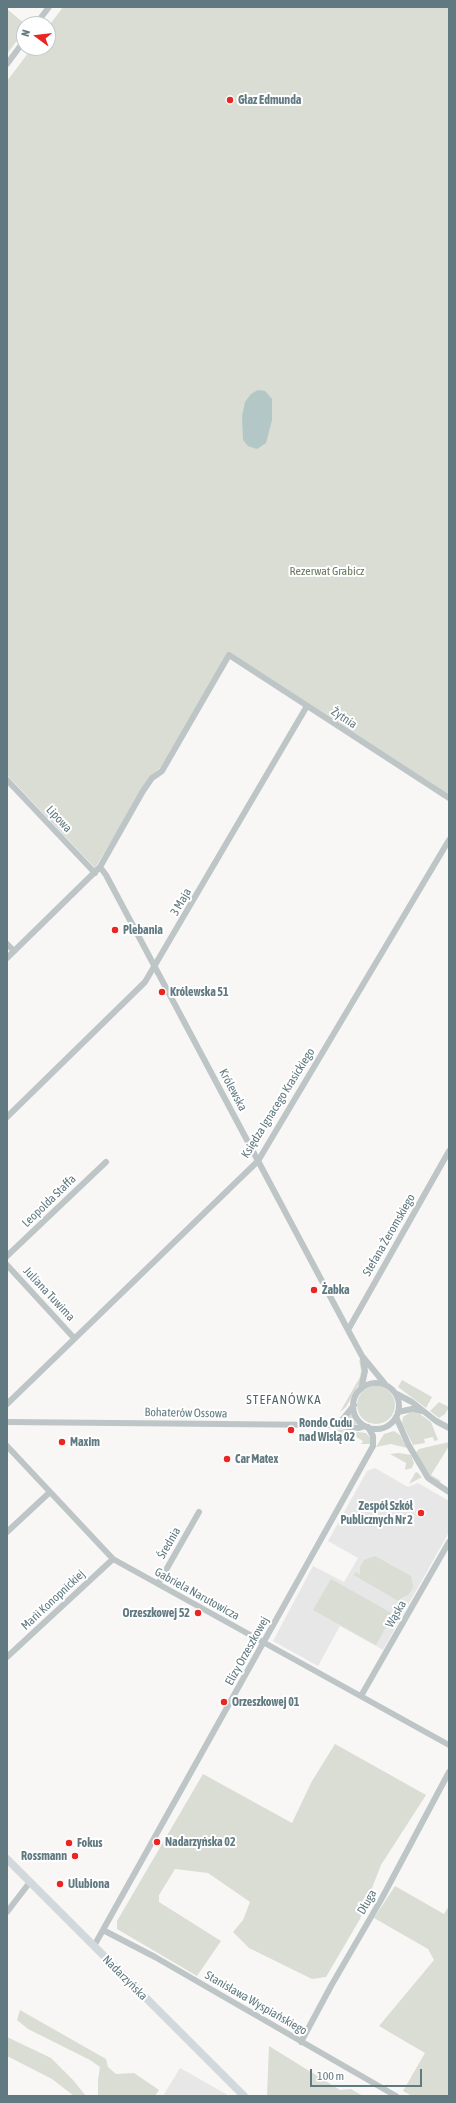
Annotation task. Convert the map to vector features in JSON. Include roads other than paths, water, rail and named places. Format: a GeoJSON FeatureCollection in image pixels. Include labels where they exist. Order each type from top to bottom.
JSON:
{"type":"FeatureCollection","features":[{"type":"Feature","properties":{"kind":"main road","name":"Nadarzyńska"},"geometry":{"type":"LineString","coordinates":[[7,1859],[244,2096]]}},
{"type":"Feature","properties":{"kind":"street"},"geometry":{"type":"LineString","coordinates":[[42,16],[49,7]]}},
{"type":"Feature","properties":{"kind":"street"},"geometry":{"type":"LineString","coordinates":[[7,64],[16,52]]}},
{"type":"Feature","properties":{"kind":"street","name":"Żytnia"},"geometry":{"type":"LineString","coordinates":[[100,867],[143,791],[152,778],[162,771],[228,655],[449,798]]}},
{"type":"Feature","properties":{"kind":"street","name":"3 Maja"},"geometry":{"type":"LineString","coordinates":[[7,1117],[145,982],[155,968],[307,706]]}},
{"type":"Feature","properties":{"kind":"street","name":"Lipowa"},"geometry":{"type":"LineString","coordinates":[[7,780],[95,873]]}},
{"type":"Feature","properties":{"kind":"street","name":"Księdza Ignacego Krasickiego"},"geometry":{"type":"LineString","coordinates":[[7,1404],[258,1161],[449,840]]}},
{"type":"Feature","properties":{"kind":"street"},"geometry":{"type":"LineString","coordinates":[[7,958],[100,867]]}},
{"type":"Feature","properties":{"kind":"street","name":"Królewska"},"geometry":{"type":"LineString","coordinates":[[100,867],[106,875],[362,1356],[385,1384]]}},
{"type":"Feature","properties":{"kind":"street"},"geometry":{"type":"LineString","coordinates":[[7,944],[14,951]]}},
{"type":"Feature","properties":{"kind":"street","name":"Stefana Żeromskiego"},"geometry":{"type":"LineString","coordinates":[[348,1330],[449,1151]]}},
{"type":"Feature","properties":{"kind":"street","name":"Leopolda Staffa"},"geometry":{"type":"LineString","coordinates":[[7,1256],[106,1162]]}},
{"type":"Feature","properties":{"kind":"street","name":"Juliana Tuwima"},"geometry":{"type":"LineString","coordinates":[[7,1264],[74,1338]]}},
{"type":"Feature","properties":{"kind":"street"},"geometry":{"type":"LineString","coordinates":[[329,1425],[342,1420],[354,1405],[361,1389],[365,1371],[362,1356]]}},
{"type":"Feature","properties":{"kind":"street"},"geometry":{"type":"LineString","coordinates":[[361,1389],[373,1383],[385,1384],[449,1428]]}},
{"type":"Feature","properties":{"kind":"street"},"geometry":{"type":"LineString","coordinates":[[396,1393],[399,1402],[397,1414],[401,1430],[428,1478],[449,1492]]}},
{"type":"Feature","properties":{"kind":"street"},"geometry":{"type":"LineString","coordinates":[[354,1405],[357,1417],[366,1427],[375,1428],[387,1425],[397,1414],[412,1409],[423,1411]]}},
{"type":"Feature","properties":{"kind":"street","name":"Bohaterów Ossowa"},"geometry":{"type":"LineString","coordinates":[[7,1422],[329,1425],[359,1428],[366,1427]]}},
{"type":"Feature","properties":{"kind":"street"},"geometry":{"type":"LineString","coordinates":[[387,1425],[401,1430]]}},
{"type":"Feature","properties":{"kind":"street","name":"Elizy Orzeszkowej"},"geometry":{"type":"LineString","coordinates":[[94,1946],[373,1446],[373,1436],[366,1427]]}},
{"type":"Feature","properties":{"kind":"street","name":"Gabriela Narutowicza"},"geometry":{"type":"LineString","coordinates":[[7,1446],[113,1559],[263,1644],[449,1745]]}},
{"type":"Feature","properties":{"kind":"street"},"geometry":{"type":"LineString","coordinates":[[7,1532],[50,1492]]}},
{"type":"Feature","properties":{"kind":"street","name":"Średnia"},"geometry":{"type":"LineString","coordinates":[[158,1584],[199,1512]]}},
{"type":"Feature","properties":{"kind":"street","name":"Wąska"},"geometry":{"type":"LineString","coordinates":[[361,1696],[449,1542]]}},
{"type":"Feature","properties":{"kind":"street","name":"Marii Konopnickiej"},"geometry":{"type":"LineString","coordinates":[[7,1657],[113,1559]]}},
{"type":"Feature","properties":{"kind":"street","name":"Długa"},"geometry":{"type":"LineString","coordinates":[[301,2042],[331,1986],[382,1898],[449,1772]]}},
{"type":"Feature","properties":{"kind":"street"},"geometry":{"type":"LineString","coordinates":[[7,1912],[30,1882]]}},
{"type":"Feature","properties":{"kind":"street","name":"Stanisława Wyspiańskiego"},"geometry":{"type":"LineString","coordinates":[[103,1930],[155,1957],[396,2096]]}},
{"type":"Feature","properties":{"kind":"place","name":"Głaz Edmunda"},"geometry":{"type":"Point","coordinates":[230,100]}},
{"type":"Feature","properties":{"kind":"place","name":"Plebania"},"geometry":{"type":"Point","coordinates":[115,930]}},
{"type":"Feature","properties":{"kind":"place","name":"Królewska 51"},"geometry":{"type":"Point","coordinates":[162,992]}},
{"type":"Feature","properties":{"kind":"place","name":"Żabka"},"geometry":{"type":"Point","coordinates":[314,1290]}},
{"type":"Feature","properties":{"kind":"place","name":"Rondo Cudu nad Wisłą 02"},"geometry":{"type":"Point","coordinates":[291,1430]}},
{"type":"Feature","properties":{"kind":"place","name":"Maxim"},"geometry":{"type":"Point","coordinates":[62,1442]}},
{"type":"Feature","properties":{"kind":"place","name":"Car Matex"},"geometry":{"type":"Point","coordinates":[227,1459]}},
{"type":"Feature","properties":{"kind":"place","name":"Zespół Szkół Publicznych Nr 2"},"geometry":{"type":"Point","coordinates":[421,1513]}},
{"type":"Feature","properties":{"kind":"place","name":"Orzeszkowej 52"},"geometry":{"type":"Point","coordinates":[198,1613]}},
{"type":"Feature","properties":{"kind":"place","name":"Orzeszkowej 01"},"geometry":{"type":"Point","coordinates":[224,1702]}},
{"type":"Feature","properties":{"kind":"place","name":"Nadarzyńska 02"},"geometry":{"type":"Point","coordinates":[157,1842]}},
{"type":"Feature","properties":{"kind":"place","name":"Fokus"},"geometry":{"type":"Point","coordinates":[69,1843]}},
{"type":"Feature","properties":{"kind":"place","name":"Rossmann"},"geometry":{"type":"Point","coordinates":[75,1856]}},
{"type":"Feature","properties":{"kind":"place","name":"Ulubiona"},"geometry":{"type":"Point","coordinates":[60,1884]}},
{"type":"Feature","properties":{"kind":"district","name":"STEFANÓWKA"},"geometry":{"type":"Point","coordinates":[284,1400]}},
{"type":"Feature","properties":{"kind":"park label","name":"Rezerwat Grabicz"},"geometry":{"type":"Point","coordinates":[327,571]}}]}
